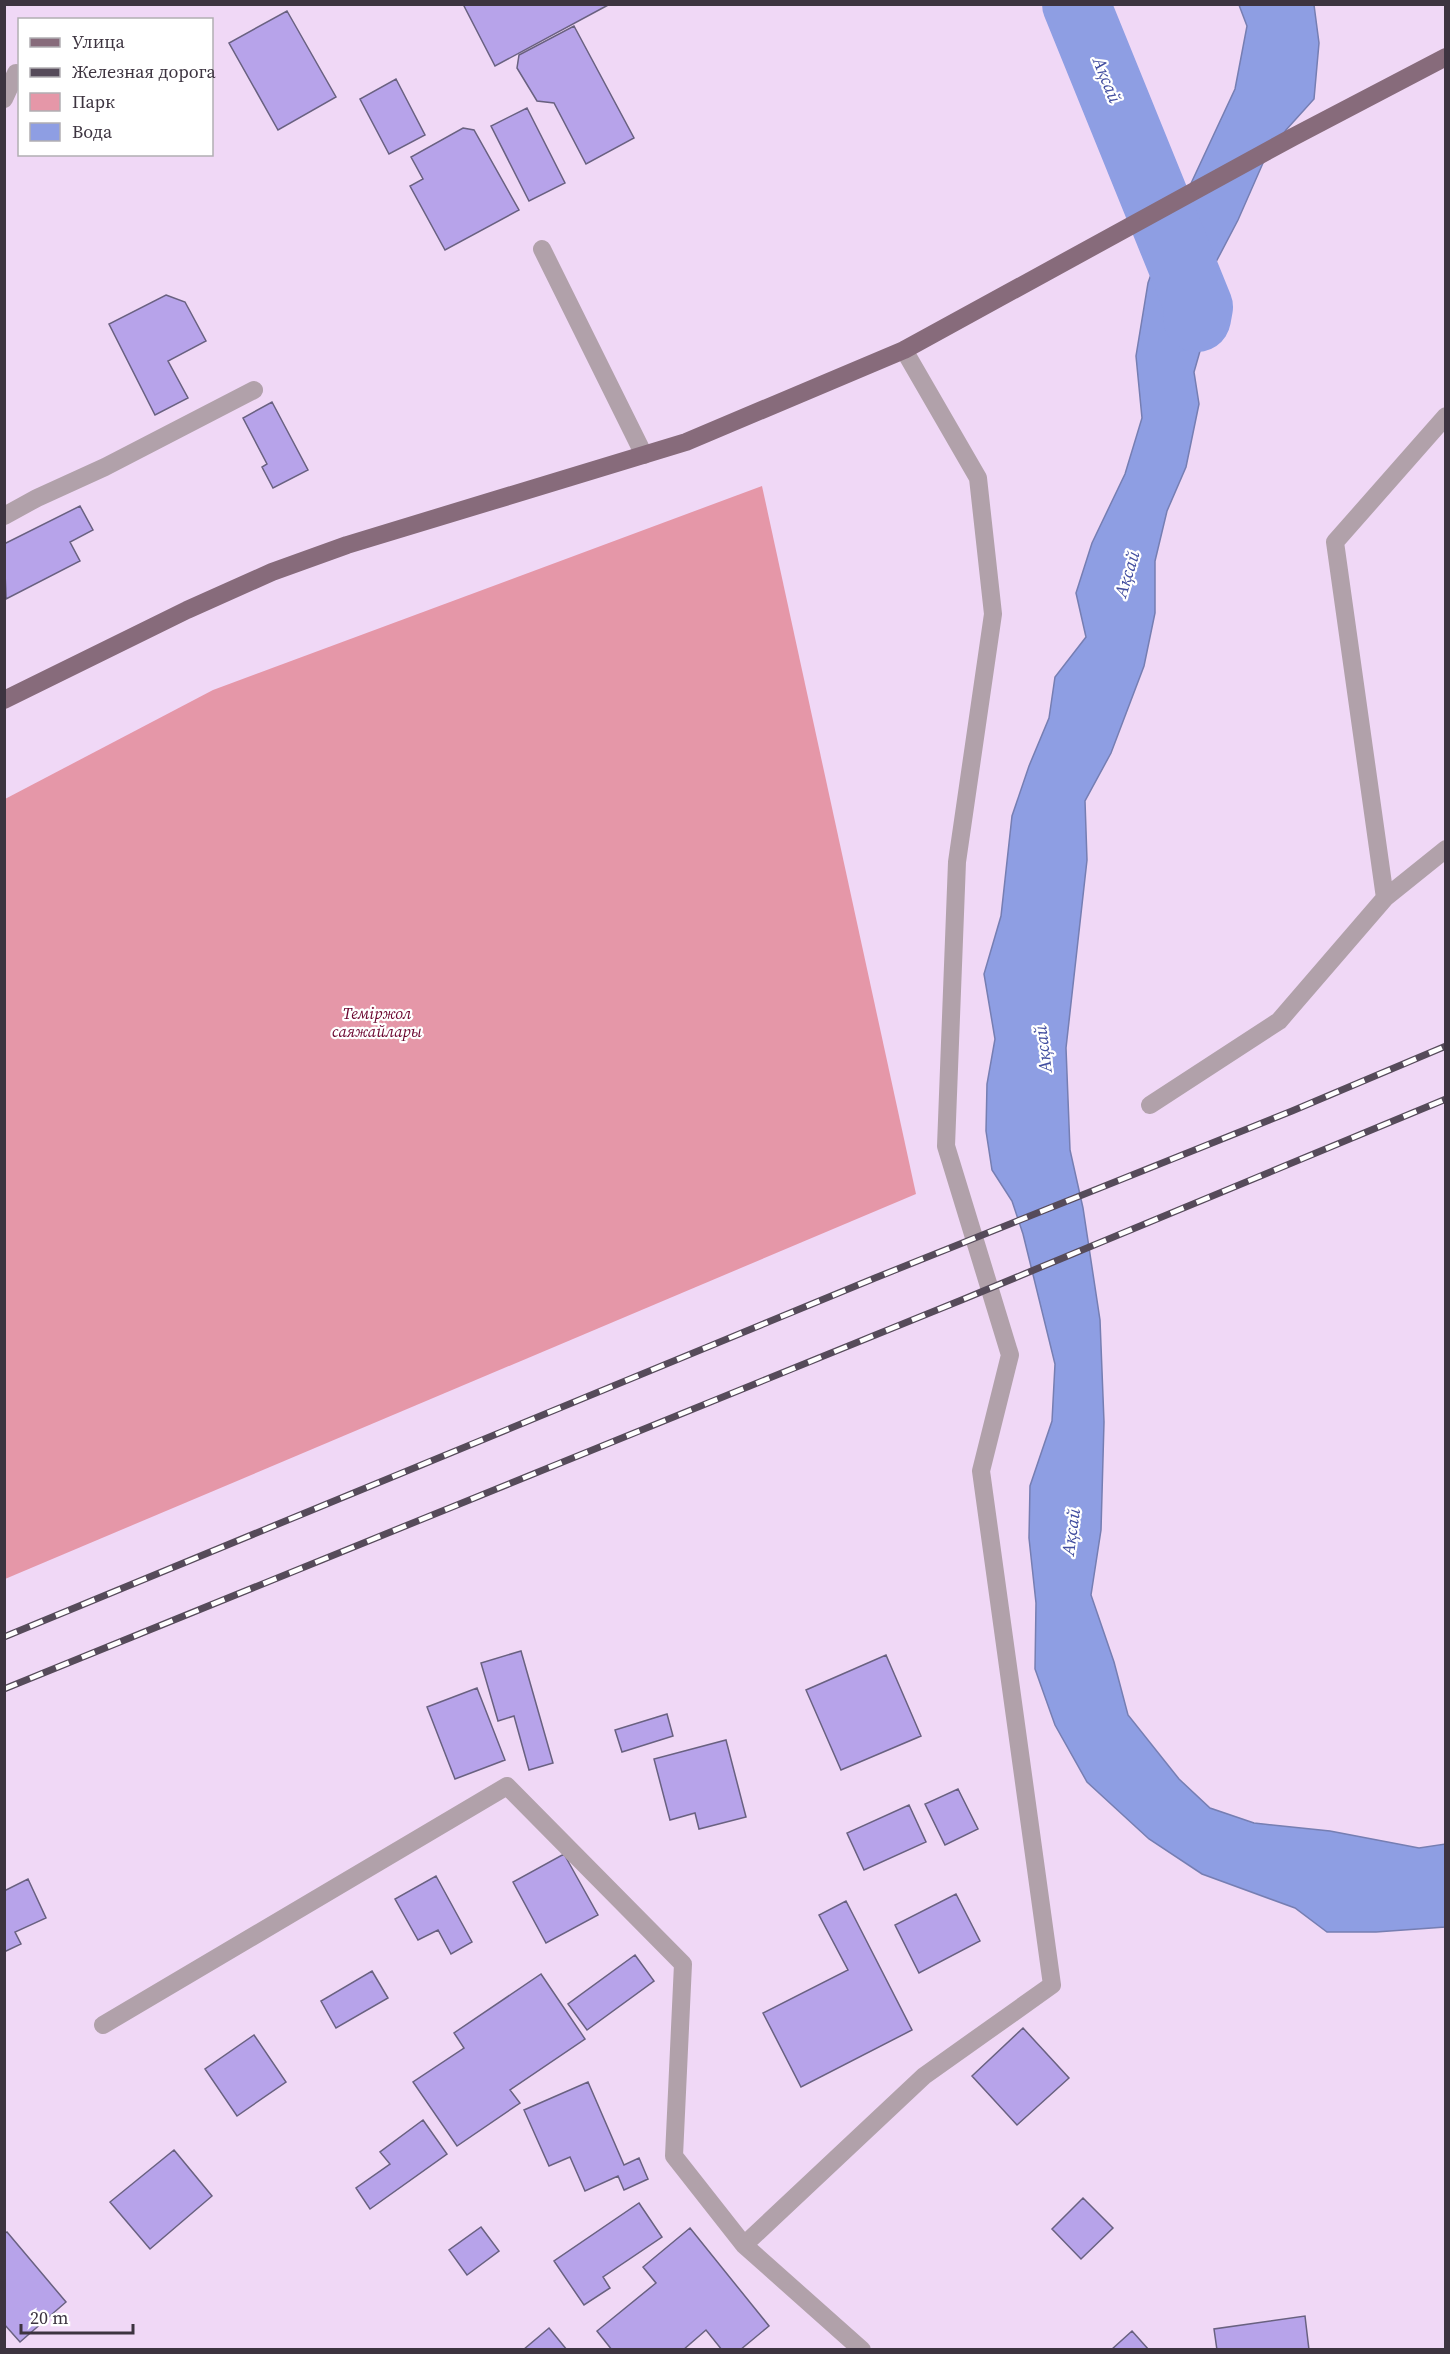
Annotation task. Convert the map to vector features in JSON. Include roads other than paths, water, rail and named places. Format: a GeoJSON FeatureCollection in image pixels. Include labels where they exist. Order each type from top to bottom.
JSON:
{"type":"FeatureCollection","features":[{"type":"Feature","properties":{"kind":"main road"},"geometry":{"type":"LineString","coordinates":[[4,700],[187,610],[272,572],[347,545],[686,442],[904,350],[1293,137],[1446,57]]}},
{"type":"Feature","properties":{"kind":"street"},"geometry":{"type":"LineString","coordinates":[[4,99],[16,73]]}},
{"type":"Feature","properties":{"kind":"street"},"geometry":{"type":"LineString","coordinates":[[542,249],[644,455]]}},
{"type":"Feature","properties":{"kind":"street"},"geometry":{"type":"LineString","coordinates":[[744,2245],[924,2076],[1052,1985],[981,1471],[1010,1354],[946,1146],[957,862],[993,614],[978,478],[904,350]]}},
{"type":"Feature","properties":{"kind":"street"},"geometry":{"type":"LineString","coordinates":[[4,516],[37,498],[105,468],[254,390]]}},
{"type":"Feature","properties":{"kind":"street"},"geometry":{"type":"LineString","coordinates":[[1385,898],[1335,542],[1446,416]]}},
{"type":"Feature","properties":{"kind":"street"},"geometry":{"type":"LineString","coordinates":[[1150,1105],[1280,1022],[1385,898],[1446,849]]}},
{"type":"Feature","properties":{"kind":"street"},"geometry":{"type":"LineString","coordinates":[[103,2025],[507,1786],[683,1964],[674,2156],[744,2245],[862,2349]]}},
{"type":"Feature","properties":{"kind":"water"},"geometry":{"type":"Polygon","coordinates":[[[1239,5],[1314,5],[1319,43],[1314,99],[1286,130],[1263,163],[1238,220],[1216,262],[1208,323],[1194,372],[1199,404],[1186,467],[1167,511],[1155,561],[1155,613],[1144,666],[1111,753],[1085,801],[1087,860],[1066,1048],[1070,1150],[1083,1208],[1100,1320],[1104,1422],[1101,1530],[1091,1595],[1114,1662],[1128,1715],[1179,1779],[1210,1808],[1254,1823],[1330,1831],[1419,1848],[1445,1844],[1445,1927],[1376,1932],[1327,1932],[1295,1908],[1202,1874],[1149,1839],[1087,1782],[1055,1725],[1035,1669],[1036,1603],[1029,1538],[1030,1486],[1052,1421],[1055,1364],[1023,1234],[1012,1201],[992,1170],[986,1131],[987,1084],[995,1039],[984,974],[1001,916],[1012,816],[1049,718],[1055,677],[1086,637],[1076,593],[1092,543],[1125,474],[1142,418],[1136,356],[1148,283],[1159,252],[1235,89],[1247,26],[1239,5]]]}},
{"type":"Feature","properties":{"kind":"waterway","name":"Ақсай"},"geometry":{"type":"LineString","coordinates":[[1076,4],[1199,307],[1197,318]]}},
{"type":"Feature","properties":{"kind":"railway"},"geometry":{"type":"LineString","coordinates":[[4,1637],[875,1278],[1292,1111],[1446,1046]]}},
{"type":"Feature","properties":{"kind":"railway"},"geometry":{"type":"LineString","coordinates":[[4,1689],[964,1299],[1446,1099]]}},
{"type":"Feature","properties":{"kind":"park label","name":"Теміржол саяжайлары"},"geometry":{"type":"Point","coordinates":[377,1022]}}]}
